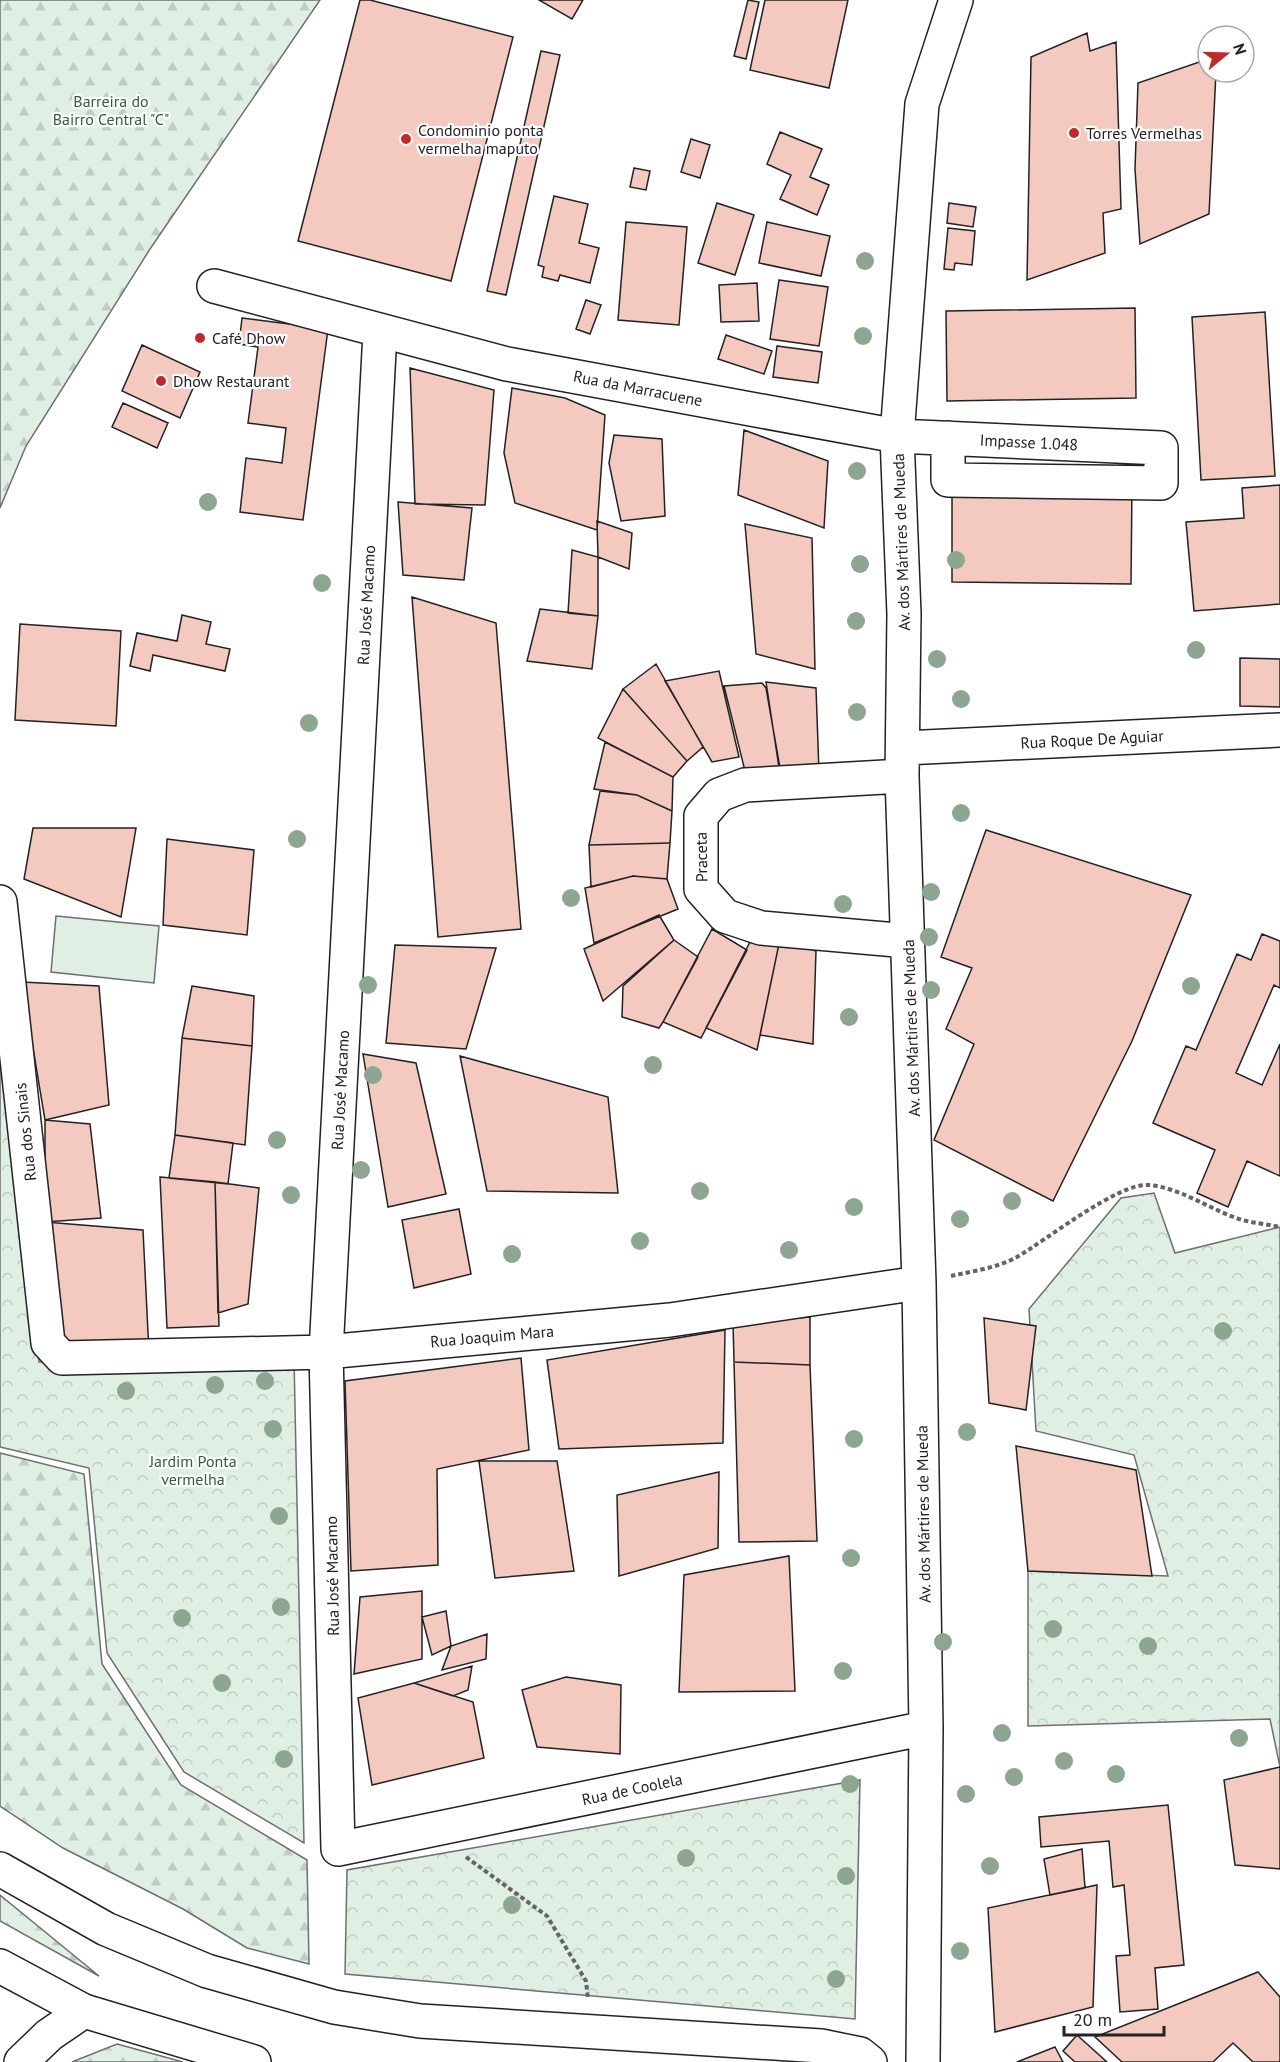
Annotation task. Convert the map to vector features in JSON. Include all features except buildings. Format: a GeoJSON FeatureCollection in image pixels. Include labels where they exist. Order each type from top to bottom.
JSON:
{"type":"FeatureCollection","features":[{"type":"Feature","properties":{"kind":"street","name":"Av. dos Mártires de Mueda"},"geometry":{"type":"LineString","coordinates":[[923,2062],[927,1728],[919,1282],[903,762],[904,614],[897,436],[922,104],[956,0]]}},
{"type":"Feature","properties":{"kind":"street","name":"Rua da Marracuene"},"geometry":{"type":"LineString","coordinates":[[214,286],[507,364],[897,436]]}},
{"type":"Feature","properties":{"kind":"street","name":"Rua José Macamo"},"geometry":{"type":"LineString","coordinates":[[338,1849],[326,1352],[380,332]]}},
{"type":"Feature","properties":{"kind":"street","name":"Impasse 1.048"},"geometry":{"type":"LineString","coordinates":[[897,436],[1161,448]]}},
{"type":"Feature","properties":{"kind":"street","name":"Rua Roque De Aguiar"},"geometry":{"type":"LineString","coordinates":[[903,762],[1280,730]]}},
{"type":"Feature","properties":{"kind":"street","name":"Praceta"},"geometry":{"type":"LineString","coordinates":[[903,762],[745,785],[719,795],[701,816],[701,889],[725,916],[761,928],[908,941]]}},
{"type":"Feature","properties":{"kind":"street","name":"Rua dos Sinais"},"geometry":{"type":"LineString","coordinates":[[0,902],[48,1343],[62,1358]]}},
{"type":"Feature","properties":{"kind":"street","name":"Rua Joaquim Mara"},"geometry":{"type":"LineString","coordinates":[[62,1358],[326,1352],[670,1320],[919,1282]]}},
{"type":"Feature","properties":{"kind":"street","name":"Rua de Coolela"},"geometry":{"type":"LineString","coordinates":[[338,1849],[927,1728]]}},
{"type":"Feature","properties":{"kind":"street"},"geometry":{"type":"LineString","coordinates":[[0,1869],[106,1929],[197,1966],[334,2007],[420,2021],[821,2046],[860,2054],[870,2062]]}},
{"type":"Feature","properties":{"kind":"street"},"geometry":{"type":"LineString","coordinates":[[0,1966],[84,2011],[254,2062]]}},
{"type":"Feature","properties":{"kind":"street"},"geometry":{"type":"LineString","coordinates":[[21,2062],[50,2035],[84,2011]]}},
{"type":"Feature","properties":{"kind":"path"},"geometry":{"type":"LineString","coordinates":[[919,1282],[997,1266],[1016,1257],[1074,1218],[1130,1188],[1148,1184],[1174,1191],[1239,1219],[1280,1227]]}},
{"type":"Feature","properties":{"kind":"path"},"geometry":{"type":"LineString","coordinates":[[428,1831],[547,1916],[586,1981],[588,2000]]}},
{"type":"Feature","properties":{"kind":"green space","name":"Barreira do Bairro Central \"C\""},"geometry":{"type":"Polygon","coordinates":[[[0,0],[320,0],[150,249],[26,446],[0,508],[0,0]]]}},
{"type":"Feature","properties":{"kind":"green space"},"geometry":{"type":"Polygon","coordinates":[[[56,916],[159,926],[154,983],[51,972],[56,916]]]}},
{"type":"Feature","properties":{"kind":"green space","name":"Jardim Ponta vermelha"},"geometry":{"type":"Polygon","coordinates":[[[0,993],[39,1362],[294,1358],[304,1843],[184,1772],[107,1653],[89,1468],[0,1447],[0,993]]]}},
{"type":"Feature","properties":{"kind":"green space"},"geometry":{"type":"Polygon","coordinates":[[[1154,1193],[1175,1253],[1280,1227],[1280,1767],[1270,1719],[1028,1726],[1028,1571],[1168,1576],[1134,1455],[1036,1431],[1029,1309],[1121,1198],[1154,1193]]]}},
{"type":"Feature","properties":{"kind":"green space"},"geometry":{"type":"Polygon","coordinates":[[[0,1453],[84,1474],[102,1664],[181,1785],[307,1860],[309,1964],[247,1948],[183,1909],[63,1848],[0,1806],[0,1453]]]}},
{"type":"Feature","properties":{"kind":"green space"},"geometry":{"type":"Polygon","coordinates":[[[860,1780],[855,2019],[345,1974],[347,1870],[860,1780]]]}},
{"type":"Feature","properties":{"kind":"green space"},"geometry":{"type":"Polygon","coordinates":[[[0,1895],[99,1976],[0,1921],[0,1895]]]}},
{"type":"Feature","properties":{"kind":"green space"},"geometry":{"type":"Polygon","coordinates":[[[117,2044],[183,2062],[72,2062],[117,2044]]]}},
{"type":"Feature","properties":{"kind":"place","name":"Torres Vermelhas"},"geometry":{"type":"Point","coordinates":[1074,133]}},
{"type":"Feature","properties":{"kind":"place","name":"Condominio ponta vermelha maputo"},"geometry":{"type":"Point","coordinates":[406,139]}},
{"type":"Feature","properties":{"kind":"place","name":"Café Dhow"},"geometry":{"type":"Point","coordinates":[200,338]}},
{"type":"Feature","properties":{"kind":"place","name":"Dhow Restaurant"},"geometry":{"type":"Point","coordinates":[161,381]}}]}
